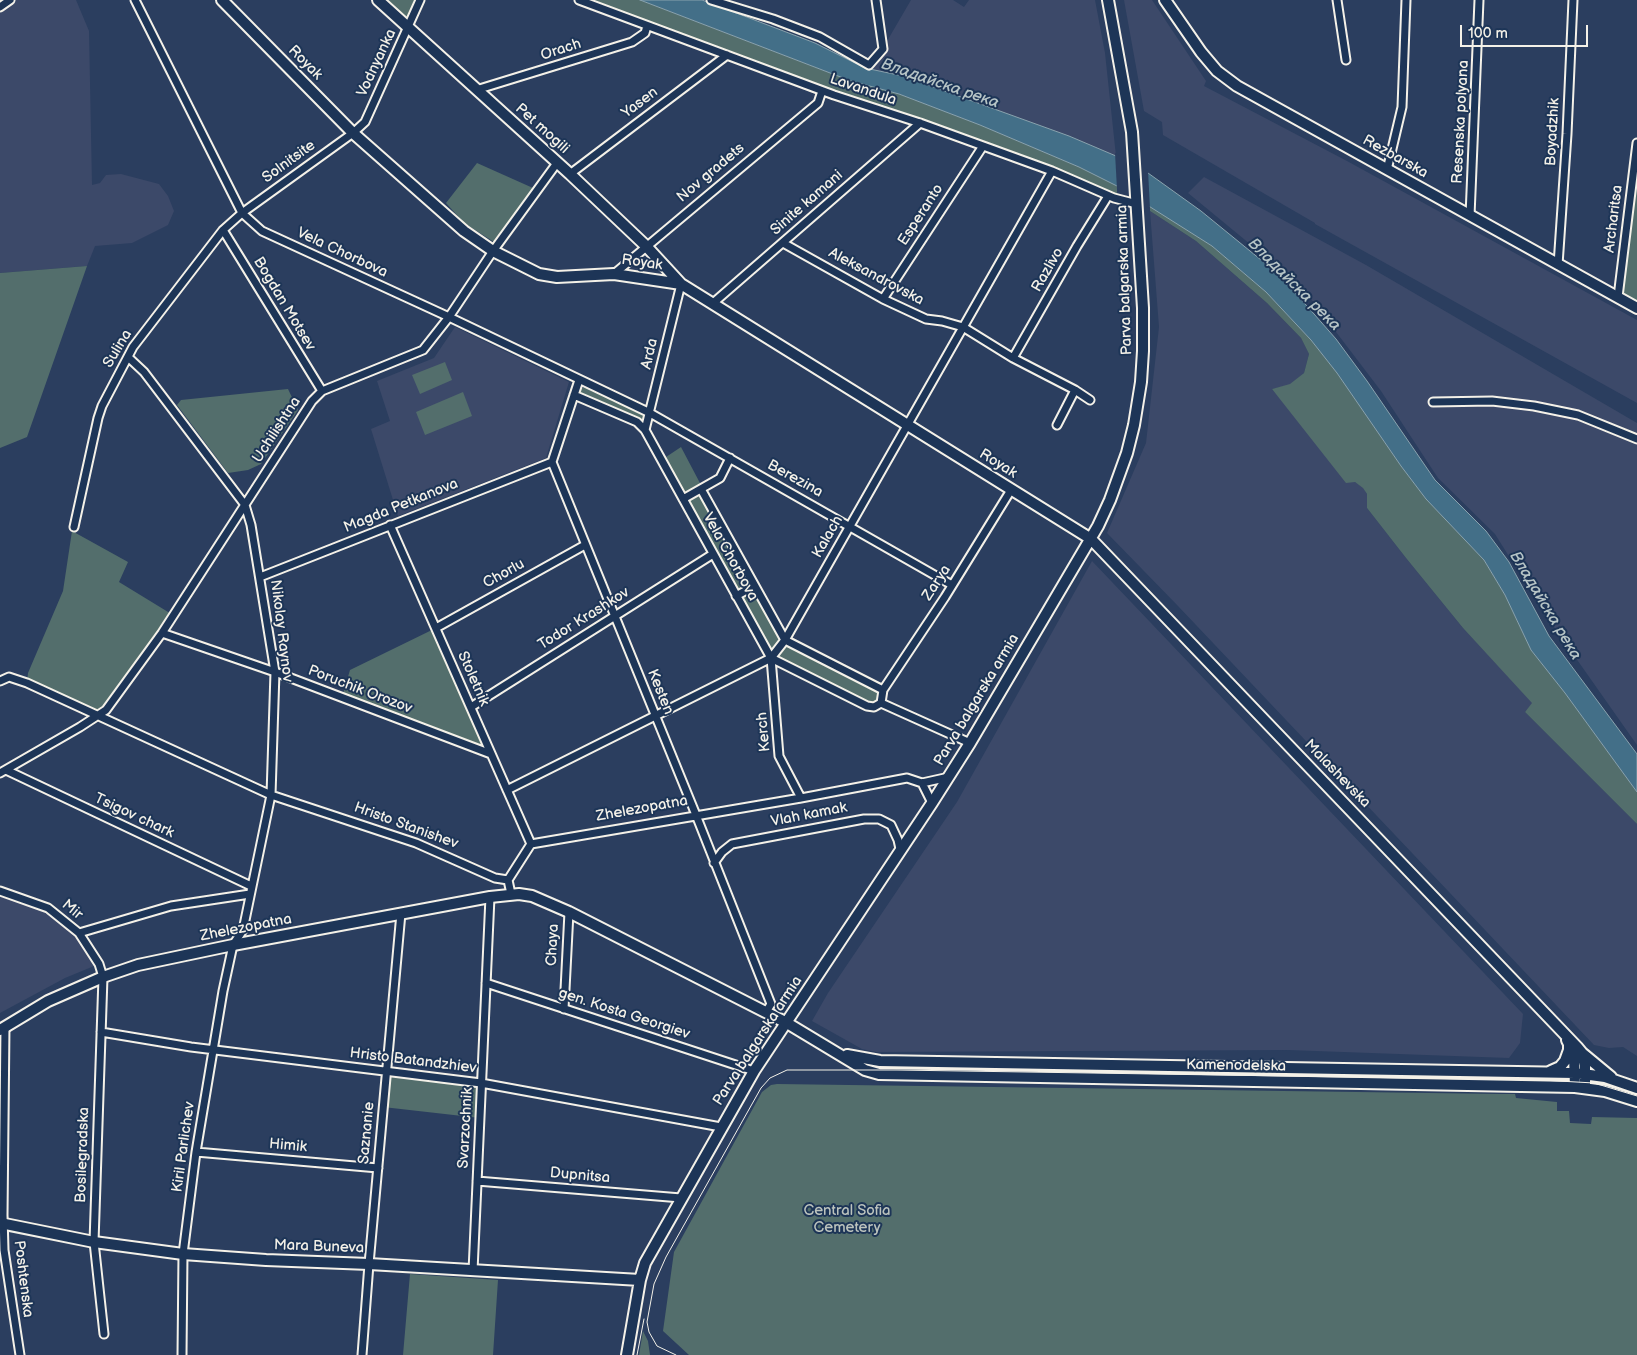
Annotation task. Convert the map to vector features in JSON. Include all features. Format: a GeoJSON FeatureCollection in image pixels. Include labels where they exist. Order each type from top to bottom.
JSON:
{"type":"FeatureCollection","features":[{"type":"Feature","properties":{"kind":"street"},"geometry":{"type":"LineString","coordinates":[[0,7],[10,0]]}},
{"type":"Feature","properties":{"kind":"street","name":"Vela Chorbova"},"geometry":{"type":"LineString","coordinates":[[135,0],[242,213],[262,231],[449,317],[650,413]]}},
{"type":"Feature","properties":{"kind":"street","name":"Royak"},"geometry":{"type":"LineString","coordinates":[[222,0],[353,133],[464,231],[493,251],[528,269],[548,276],[614,274],[681,284],[1091,539]]}},
{"type":"Feature","properties":{"kind":"street","name":"Pet mogili"},"geometry":{"type":"LineString","coordinates":[[378,0],[570,174],[646,246],[681,284]]}},
{"type":"Feature","properties":{"kind":"street","name":"Vodnyanka"},"geometry":{"type":"LineString","coordinates":[[353,133],[365,122],[420,0]]}},
{"type":"Feature","properties":{"kind":"street","name":"Lavandula"},"geometry":{"type":"LineString","coordinates":[[579,0],[822,91],[920,123],[1052,171],[1108,196],[1137,204]]}},
{"type":"Feature","properties":{"kind":"street","name":"Lavandula"},"geometry":{"type":"LineString","coordinates":[[711,0],[772,19],[820,37],[869,65],[882,48],[876,0]]}},
{"type":"Feature","properties":{"kind":"street","name":"Parva balgarska armia"},"geometry":{"type":"LineString","coordinates":[[627,1355],[640,1280],[645,1263],[681,1198],[754,1071],[900,849],[932,804],[970,743],[1091,539],[1110,500],[1127,453],[1141,382],[1143,308],[1132,132],[1108,0]]}},
{"type":"Feature","properties":{"kind":"street","name":"Rezbarska"},"geometry":{"type":"LineString","coordinates":[[1165,0],[1201,52],[1217,71],[1237,86],[1637,308]]}},
{"type":"Feature","properties":{"kind":"street"},"geometry":{"type":"LineString","coordinates":[[1336,0],[1346,60]]}},
{"type":"Feature","properties":{"kind":"street"},"geometry":{"type":"LineString","coordinates":[[1387,170],[1402,107],[1406,0]]}},
{"type":"Feature","properties":{"kind":"street","name":"Resenska polyana"},"geometry":{"type":"LineString","coordinates":[[1470,216],[1479,0]]}},
{"type":"Feature","properties":{"kind":"street","name":"Boyadzhik"},"geometry":{"type":"LineString","coordinates":[[1558,265],[1573,0]]}},
{"type":"Feature","properties":{"kind":"street","name":"Orach"},"geometry":{"type":"LineString","coordinates":[[476,90],[632,42],[645,33],[648,26]]}},
{"type":"Feature","properties":{"kind":"street","name":"Yasen"},"geometry":{"type":"LineString","coordinates":[[570,174],[727,55]]}},
{"type":"Feature","properties":{"kind":"street","name":"Nov gradets"},"geometry":{"type":"LineString","coordinates":[[614,274],[818,103],[822,91]]}},
{"type":"Feature","properties":{"kind":"street","name":"Sinite kamani"},"geometry":{"type":"LineString","coordinates":[[712,304],[920,123]]}},
{"type":"Feature","properties":{"kind":"street","name":"Solnitsite"},"geometry":{"type":"LineString","coordinates":[[242,213],[353,133]]}},
{"type":"Feature","properties":{"kind":"street","name":"Archaritsa"},"geometry":{"type":"LineString","coordinates":[[1618,298],[1637,143]]}},
{"type":"Feature","properties":{"kind":"street","name":"Esperanto"},"geometry":{"type":"LineString","coordinates":[[883,299],[983,146]]}},
{"type":"Feature","properties":{"kind":"street","name":"Uchilishtna"},"geometry":{"type":"LineString","coordinates":[[3,771],[100,715],[112,703],[162,633],[312,401],[322,391],[424,350],[557,163]]}},
{"type":"Feature","properties":{"kind":"street","name":"Kalach"},"geometry":{"type":"LineString","coordinates":[[507,790],[771,658],[785,640],[1052,171]]}},
{"type":"Feature","properties":{"kind":"street","name":"Razlivo"},"geometry":{"type":"LineString","coordinates":[[1013,358],[1108,196]]}},
{"type":"Feature","properties":{"kind":"street","name":"Sulina"},"geometry":{"type":"LineString","coordinates":[[74,527],[98,418],[102,406],[133,347],[223,230],[242,213]]}},
{"type":"Feature","properties":{"kind":"street","name":"Bogdan Motsev"},"geometry":{"type":"LineString","coordinates":[[223,230],[322,391]]}},
{"type":"Feature","properties":{"kind":"street","name":"Aleksandrovska"},"geometry":{"type":"LineString","coordinates":[[782,243],[883,299],[926,319],[942,321],[962,327],[1013,358],[1075,390],[1090,400]]}},
{"type":"Feature","properties":{"kind":"street","name":"Arda"},"geometry":{"type":"LineString","coordinates":[[645,430],[681,284]]}},
{"type":"Feature","properties":{"kind":"street","name":"Nikolay Raynov"},"geometry":{"type":"LineString","coordinates":[[128,357],[144,372],[245,505],[251,525],[275,672],[270,794],[242,930],[233,945]]}},
{"type":"Feature","properties":{"kind":"street"},"geometry":{"type":"LineString","coordinates":[[552,462],[579,380]]}},
{"type":"Feature","properties":{"kind":"street"},"geometry":{"type":"LineString","coordinates":[[1057,425],[1075,390]]}},
{"type":"Feature","properties":{"kind":"street","name":"Vela Chorbova"},"geometry":{"type":"LineString","coordinates":[[574,395],[636,422],[645,430],[771,658]]}},
{"type":"Feature","properties":{"kind":"street"},"geometry":{"type":"LineString","coordinates":[[1433,402],[1492,401],[1534,406],[1578,415],[1637,439]]}},
{"type":"Feature","properties":{"kind":"street","name":"Berezina"},"geometry":{"type":"LineString","coordinates":[[650,413],[851,525],[952,585]]}},
{"type":"Feature","properties":{"kind":"street"},"geometry":{"type":"LineString","coordinates":[[683,499],[720,478],[730,458]]}},
{"type":"Feature","properties":{"kind":"street","name":"Magda Petkanova"},"geometry":{"type":"LineString","coordinates":[[260,577],[552,462]]}},
{"type":"Feature","properties":{"kind":"street","name":"Kesten"},"geometry":{"type":"LineString","coordinates":[[552,462],[771,1004],[766,1012]]}},
{"type":"Feature","properties":{"kind":"street","name":"Vela Chorbova"},"geometry":{"type":"LineString","coordinates":[[701,489],[785,640]]}},
{"type":"Feature","properties":{"kind":"street","name":"Zarya"},"geometry":{"type":"LineString","coordinates":[[883,690],[952,585],[1011,490]]}},
{"type":"Feature","properties":{"kind":"street","name":"Stoletnik"},"geometry":{"type":"LineString","coordinates":[[390,525],[530,844]]}},
{"type":"Feature","properties":{"kind":"street","name":"Malashevska"},"geometry":{"type":"LineString","coordinates":[[1091,539],[1582,1053],[1580,1087]]}},
{"type":"Feature","properties":{"kind":"street","name":"Chorlu"},"geometry":{"type":"LineString","coordinates":[[436,628],[586,545]]}},
{"type":"Feature","properties":{"kind":"street","name":"Todor Krashkov"},"geometry":{"type":"LineString","coordinates":[[471,707],[713,554]]}},
{"type":"Feature","properties":{"kind":"street"},"geometry":{"type":"LineString","coordinates":[[736,596],[754,586]]}},
{"type":"Feature","properties":{"kind":"street","name":"Poruchik Orozov"},"geometry":{"type":"LineString","coordinates":[[162,633],[275,672],[492,754]]}},
{"type":"Feature","properties":{"kind":"street"},"geometry":{"type":"LineString","coordinates":[[771,658],[867,706],[874,707],[881,702],[883,690],[785,640]]}},
{"type":"Feature","properties":{"kind":"street","name":"Kerch"},"geometry":{"type":"LineString","coordinates":[[771,658],[779,756],[801,798]]}},
{"type":"Feature","properties":{"kind":"street","name":"Hristo Stanishev"},"geometry":{"type":"LineString","coordinates":[[0,680],[9,678],[27,683],[270,794],[416,843],[495,878],[508,880]]}},
{"type":"Feature","properties":{"kind":"street"},"geometry":{"type":"LineString","coordinates":[[881,702],[970,743]]}},
{"type":"Feature","properties":{"kind":"street","name":"Tsigov chark"},"geometry":{"type":"LineString","coordinates":[[3,771],[251,890]]}},
{"type":"Feature","properties":{"kind":"street","name":"Vlah kamak"},"geometry":{"type":"LineString","coordinates":[[801,798],[907,778],[922,783],[949,777]]}},
{"type":"Feature","properties":{"kind":"street"},"geometry":{"type":"LineString","coordinates":[[922,783],[932,804]]}},
{"type":"Feature","properties":{"kind":"street","name":"Zhelezopatna"},"geometry":{"type":"LineString","coordinates":[[530,844],[801,798]]}},
{"type":"Feature","properties":{"kind":"street","name":"Vlah kamak"},"geometry":{"type":"LineString","coordinates":[[714,863],[722,852],[732,844],[864,819],[878,819],[891,826],[900,849]]}},
{"type":"Feature","properties":{"kind":"street"},"geometry":{"type":"LineString","coordinates":[[530,844],[508,880],[511,894],[532,896],[568,912],[787,1023]]}},
{"type":"Feature","properties":{"kind":"street"},"geometry":{"type":"LineString","coordinates":[[79,933],[171,906],[251,890]]}},
{"type":"Feature","properties":{"kind":"street","name":"Mir"},"geometry":{"type":"LineString","coordinates":[[0,891],[48,908],[79,933],[99,964],[103,978]]}},
{"type":"Feature","properties":{"kind":"street","name":"Zhelezopatna"},"geometry":{"type":"LineString","coordinates":[[3,1033],[48,1001],[138,965],[401,913],[511,894]]}},
{"type":"Feature","properties":{"kind":"street","name":"Svarzochnik"},"geometry":{"type":"LineString","coordinates":[[473,1271],[490,897]]}},
{"type":"Feature","properties":{"kind":"street","name":"Chaya"},"geometry":{"type":"LineString","coordinates":[[564,1009],[568,912]]}},
{"type":"Feature","properties":{"kind":"street","name":"Saznanie"},"geometry":{"type":"LineString","coordinates":[[362,1355],[401,913]]}},
{"type":"Feature","properties":{"kind":"street","name":"Kiril Parlichev"},"geometry":{"type":"LineString","coordinates":[[182,1355],[183,1254],[196,1152],[223,991],[233,945]]}},
{"type":"Feature","properties":{"kind":"street","name":"Bosilegradska"},"geometry":{"type":"LineString","coordinates":[[103,978],[94,1242],[104,1334]]}},
{"type":"Feature","properties":{"kind":"street","name":"gen. Kosta Georgiev"},"geometry":{"type":"LineString","coordinates":[[486,983],[754,1071]]}},
{"type":"Feature","properties":{"kind":"street","name":"Kamenodelska"},"geometry":{"type":"LineString","coordinates":[[787,1023],[865,1070],[879,1074],[1580,1087],[1605,1091],[1637,1101]]}},
{"type":"Feature","properties":{"kind":"street","name":"Malashevska"},"geometry":{"type":"LineString","coordinates":[[1561,1031],[1574,1054],[1580,1073]]}},
{"type":"Feature","properties":{"kind":"street","name":"Hristo Batandzhiev"},"geometry":{"type":"LineString","coordinates":[[101,1032],[213,1050],[481,1083],[721,1127]]}},
{"type":"Feature","properties":{"kind":"street","name":"Poshtenska"},"geometry":{"type":"LineString","coordinates":[[3,1033],[2,1224],[4,1250],[20,1355]]}},
{"type":"Feature","properties":{"kind":"street"},"geometry":{"type":"LineString","coordinates":[[1550,1072],[1560,1067],[1565,1061],[1569,1050],[1569,1043]]}},
{"type":"Feature","properties":{"kind":"street","name":"Kamenodelska"},"geometry":{"type":"LineString","coordinates":[[839,1053],[880,1061],[1580,1073],[1616,1080],[1637,1088]]}},
{"type":"Feature","properties":{"kind":"street"},"geometry":{"type":"LineString","coordinates":[[1582,1053],[1616,1080]]}},
{"type":"Feature","properties":{"kind":"street","name":"Himik"},"geometry":{"type":"LineString","coordinates":[[196,1152],[378,1168]]}},
{"type":"Feature","properties":{"kind":"street","name":"Dupnitsa"},"geometry":{"type":"LineString","coordinates":[[477,1181],[681,1198]]}},
{"type":"Feature","properties":{"kind":"street","name":"Mara Buneva"},"geometry":{"type":"LineString","coordinates":[[2,1224],[94,1242],[183,1254],[640,1280]]}},
{"type":"Feature","properties":{"kind":"shaded area"},"geometry":{"type":"Polygon","coordinates":[[[10,0],[76,0],[89,31],[92,185],[100,183],[106,175],[121,174],[159,184],[168,196],[174,211],[168,225],[132,243],[95,246],[87,266],[0,273],[0,7],[10,0]]]}},
{"type":"Feature","properties":{"kind":"shaded area"},"geometry":{"type":"Polygon","coordinates":[[[640,0],[702,0],[815,43],[865,68],[903,76],[1069,136],[1116,156],[1148,173],[1201,211],[1277,273],[1307,306],[1336,339],[1367,381],[1435,480],[1486,531],[1509,562],[1549,636],[1637,754],[1637,792],[1565,693],[1531,650],[1505,595],[1484,560],[1426,499],[1337,373],[1311,340],[1266,292],[1212,246],[1117,186],[1079,167],[980,125],[899,94],[851,81],[640,0]]]}},
{"type":"Feature","properties":{"kind":"shaded area"},"geometry":{"type":"Polygon","coordinates":[[[911,0],[953,0],[964,7],[969,0],[1095,0],[1105,53],[1116,156],[1069,136],[903,76],[865,68],[883,48],[911,0]]]}},
{"type":"Feature","properties":{"kind":"shaded area"},"geometry":{"type":"Polygon","coordinates":[[[1124,0],[1152,0],[1206,81],[1204,86],[1347,161],[1637,320],[1637,403],[1315,224],[1163,135],[1162,122],[1144,111],[1124,0]]]}},
{"type":"Feature","properties":{"kind":"shaded area"},"geometry":{"type":"Polygon","coordinates":[[[1204,177],[1366,265],[1637,423],[1637,745],[1547,617],[1495,534],[1438,478],[1381,391],[1301,286],[1188,193],[1204,177]]]}},
{"type":"Feature","properties":{"kind":"shaded area"},"geometry":{"type":"Polygon","coordinates":[[[1150,211],[1196,241],[1267,303],[1301,338],[1309,354],[1304,373],[1290,385],[1272,389],[1355,482],[1363,487],[1367,494],[1367,508],[1406,558],[1463,628],[1533,703],[1525,712],[1637,824],[1637,1056],[1623,1047],[1609,1048],[1594,1045],[1107,533],[1146,443],[1159,327],[1150,211]]]}},
{"type":"Feature","properties":{"kind":"shaded area"},"geometry":{"type":"Polygon","coordinates":[[[455,327],[569,382],[546,458],[398,516],[371,429],[390,421],[377,381],[434,358],[455,327]]]}},
{"type":"Feature","properties":{"kind":"shaded area"},"geometry":{"type":"Polygon","coordinates":[[[1092,561],[1523,1014],[1520,1043],[1509,1058],[1288,1050],[876,1052],[862,1049],[812,1021],[828,993],[957,802],[1092,561]]]}},
{"type":"Feature","properties":{"kind":"shaded area"},"geometry":{"type":"Polygon","coordinates":[[[0,891],[48,908],[79,933],[99,964],[65,978],[0,1013],[0,891]]]}},
{"type":"Feature","properties":{"kind":"green space"},"geometry":{"type":"Polygon","coordinates":[[[378,0],[420,0],[408,28],[378,0]]]}},
{"type":"Feature","properties":{"kind":"green space"},"geometry":{"type":"Polygon","coordinates":[[[579,0],[640,0],[851,81],[899,94],[980,125],[1079,167],[1117,186],[1117,193],[1137,204],[1052,171],[579,0]]]}},
{"type":"Feature","properties":{"kind":"green space"},"geometry":{"type":"Polygon","coordinates":[[[1637,161],[1637,308],[1618,297],[1637,161]]]}},
{"type":"Feature","properties":{"kind":"green space"},"geometry":{"type":"Polygon","coordinates":[[[477,163],[533,188],[494,242],[464,223],[446,203],[477,163]]]}},
{"type":"Feature","properties":{"kind":"green space"},"geometry":{"type":"Polygon","coordinates":[[[1150,206],[1212,246],[1266,292],[1311,340],[1337,373],[1426,499],[1484,560],[1505,595],[1531,650],[1565,693],[1637,792],[1637,824],[1525,712],[1532,703],[1463,628],[1406,558],[1367,508],[1367,494],[1363,488],[1355,482],[1346,483],[1272,389],[1290,384],[1304,373],[1309,354],[1301,338],[1267,303],[1196,241],[1150,211],[1150,206]]]}},
{"type":"Feature","properties":{"kind":"green space"},"geometry":{"type":"Polygon","coordinates":[[[87,266],[27,437],[0,448],[0,273],[87,266]]]}},
{"type":"Feature","properties":{"kind":"green space"},"geometry":{"type":"Polygon","coordinates":[[[445,362],[452,380],[420,394],[412,375],[445,362]]]}},
{"type":"Feature","properties":{"kind":"green space"},"geometry":{"type":"Polygon","coordinates":[[[587,387],[643,413],[644,419],[639,421],[580,395],[581,388],[587,387]]]}},
{"type":"Feature","properties":{"kind":"green space"},"geometry":{"type":"Polygon","coordinates":[[[288,389],[298,410],[261,464],[248,470],[228,473],[177,405],[181,400],[288,389]]]}},
{"type":"Feature","properties":{"kind":"green space"},"geometry":{"type":"Polygon","coordinates":[[[463,392],[472,416],[425,435],[416,412],[463,392]]]}},
{"type":"Feature","properties":{"kind":"green space"},"geometry":{"type":"Polygon","coordinates":[[[681,447],[701,485],[685,494],[666,457],[681,447]]]}},
{"type":"Feature","properties":{"kind":"green space"},"geometry":{"type":"Polygon","coordinates":[[[701,489],[785,640],[883,690],[881,703],[874,707],[771,658],[683,499],[701,489]]]}},
{"type":"Feature","properties":{"kind":"green space"},"geometry":{"type":"Polygon","coordinates":[[[72,531],[128,562],[119,582],[173,615],[100,715],[27,683],[28,673],[63,591],[72,531]]]}},
{"type":"Feature","properties":{"kind":"green space"},"geometry":{"type":"Polygon","coordinates":[[[436,628],[491,754],[342,697],[350,670],[436,628]]]}},
{"type":"Feature","properties":{"kind":"green space"},"geometry":{"type":"Polygon","coordinates":[[[386,1071],[481,1083],[480,1118],[383,1107],[386,1071]]]}},
{"type":"Feature","properties":{"kind":"green space","name":"Central Sofia Cemetery"},"geometry":{"type":"Polygon","coordinates":[[[771,1085],[1515,1094],[1516,1098],[1557,1102],[1557,1111],[1569,1111],[1570,1123],[1591,1124],[1592,1117],[1637,1118],[1637,1355],[689,1355],[663,1331],[674,1252],[762,1092],[771,1085]]]}},
{"type":"Feature","properties":{"kind":"green space"},"geometry":{"type":"Polygon","coordinates":[[[410,1274],[498,1280],[493,1355],[403,1355],[410,1274]]]}},
{"type":"Feature","properties":{"kind":"green space"},"geometry":{"type":"Polygon","coordinates":[[[643,1331],[648,1341],[650,1355],[639,1355],[643,1331]]]}},
{"type":"Feature","properties":{"kind":"pier"},"geometry":{"type":"Polygon","coordinates":[[[1115,153],[1148,170],[1150,209],[1117,189],[1115,153]]]}},
{"type":"Feature","properties":{"kind":"tram line"},"geometry":{"type":"LineString","coordinates":[[676,1355],[657,1346],[649,1332],[647,1322],[654,1284],[666,1257],[761,1088],[770,1078],[787,1070],[1541,1080],[1594,1083],[1637,1096]]}},
{"type":"Feature","properties":{"kind":"tram line"},"geometry":{"type":"LineString","coordinates":[[637,1355],[644,1319]]}},
{"type":"Feature","properties":{"kind":"water label","name":"Владайска река"},"geometry":{"type":"Point","coordinates":[940,84]}},
{"type":"Feature","properties":{"kind":"water label","name":"Владайска река"},"geometry":{"type":"Point","coordinates":[1294,285]}},
{"type":"Feature","properties":{"kind":"water label","name":"Владайска река"},"geometry":{"type":"Point","coordinates":[1545,606]}}]}
